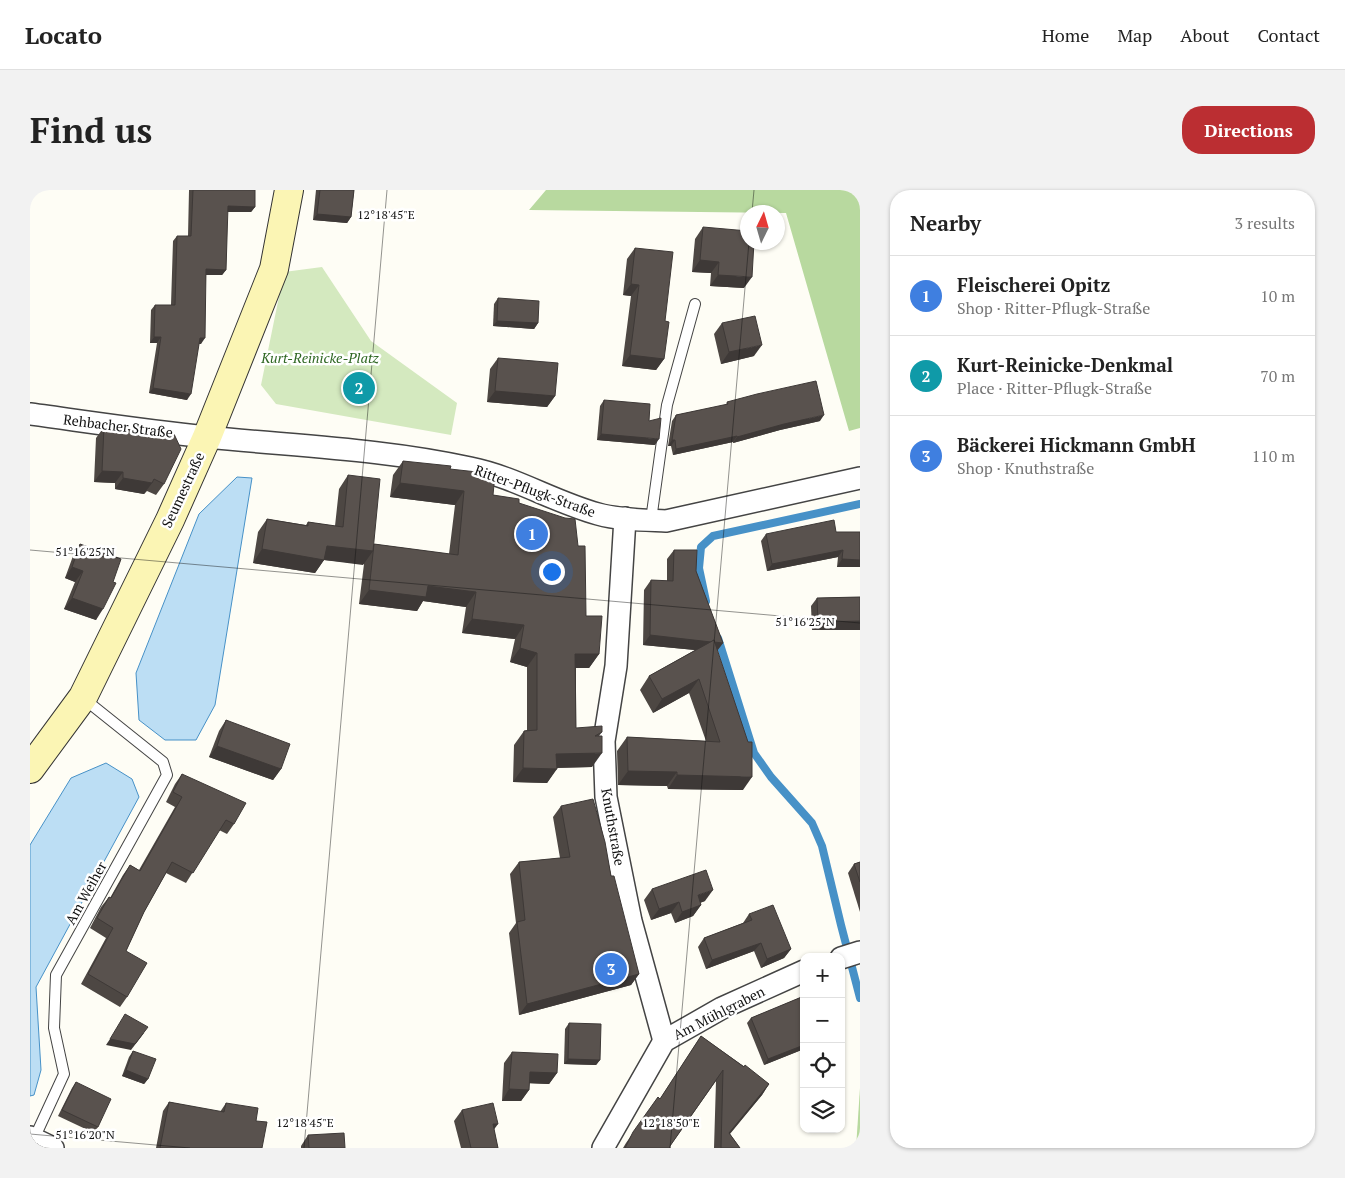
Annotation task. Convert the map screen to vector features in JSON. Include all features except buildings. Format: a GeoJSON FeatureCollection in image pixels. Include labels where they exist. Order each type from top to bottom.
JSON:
{"type":"FeatureCollection","features":[{"type":"Feature","properties":{"kind":"street","name":"Seumestraße"},"geometry":{"type":"LineString","coordinates":[[30,769],[83,697],[170,520],[207,437],[274,269],[289,190]]}},
{"type":"Feature","properties":{"kind":"street","name":"Rehbacher Straße"},"geometry":{"type":"LineString","coordinates":[[30,414],[207,437]]}},
{"type":"Feature","properties":{"kind":"street","name":"Ritter-Pflugk-Straße"},"geometry":{"type":"LineString","coordinates":[[207,437],[405,456],[471,468],[514,481],[599,514],[651,520],[666,520],[860,478]]}},
{"type":"Feature","properties":{"kind":"street","name":"Knuthstraße"},"geometry":{"type":"LineString","coordinates":[[625,518],[616,666],[604,741],[606,797],[631,921],[664,1041]]}},
{"type":"Feature","properties":{"kind":"street"},"geometry":{"type":"LineString","coordinates":[[845,957],[860,952]]}},
{"type":"Feature","properties":{"kind":"street","name":"Am Mühlgraben"},"geometry":{"type":"LineString","coordinates":[[603,1148],[664,1041],[722,1008],[800,973]]}},
{"type":"Feature","properties":{"kind":"lane"},"geometry":{"type":"LineString","coordinates":[[651,520],[667,405],[696,304]]}},
{"type":"Feature","properties":{"kind":"lane","name":"Am Weiher"},"geometry":{"type":"LineString","coordinates":[[39,1142],[64,1074],[54,1028],[56,974],[167,775],[163,762],[83,697]]}},
{"type":"Feature","properties":{"kind":"green space"},"geometry":{"type":"Polygon","coordinates":[[[546,190],[860,190],[860,428],[849,431],[785,213],[785,205],[740,205],[740,212],[529,210],[546,190]]]}},
{"type":"Feature","properties":{"kind":"green space","name":"Kurt-Reinicke-Platz"},"geometry":{"type":"Polygon","coordinates":[[[322,267],[371,341],[457,403],[451,435],[276,404],[261,385],[284,272],[322,267]]]}},
{"type":"Feature","properties":{"kind":"green space"},"geometry":{"type":"Polygon","coordinates":[[[860,1088],[860,1148],[856,1148],[860,1088]]]}},
{"type":"Feature","properties":{"kind":"water"},"geometry":{"type":"Polygon","coordinates":[[[237,477],[252,478],[215,705],[196,740],[165,740],[139,720],[136,673],[199,514],[237,477]]]}},
{"type":"Feature","properties":{"kind":"water"},"geometry":{"type":"Polygon","coordinates":[[[106,763],[132,779],[139,797],[36,987],[41,1070],[34,1095],[30,1096],[30,845],[71,778],[106,763]]]}},
{"type":"Feature","properties":{"kind":"waterway"},"geometry":{"type":"LineString","coordinates":[[706,601],[699,568],[701,547],[713,536],[860,504]]}},
{"type":"Feature","properties":{"kind":"waterway"},"geometry":{"type":"LineString","coordinates":[[718,638],[754,753],[771,777],[812,823],[822,846],[860,998]]}},
{"type":"Feature","properties":{"kind":"place","name":"Kurt-Reinicke-Denkmal"},"geometry":{"type":"Point","coordinates":[359,388]}},
{"type":"Feature","properties":{"kind":"place","name":"Fleischerei Opitz"},"geometry":{"type":"Point","coordinates":[532,534]}},
{"type":"Feature","properties":{"kind":"place","name":"Bäckerei Hickmann GmbH"},"geometry":{"type":"Point","coordinates":[611,969]}}]}
